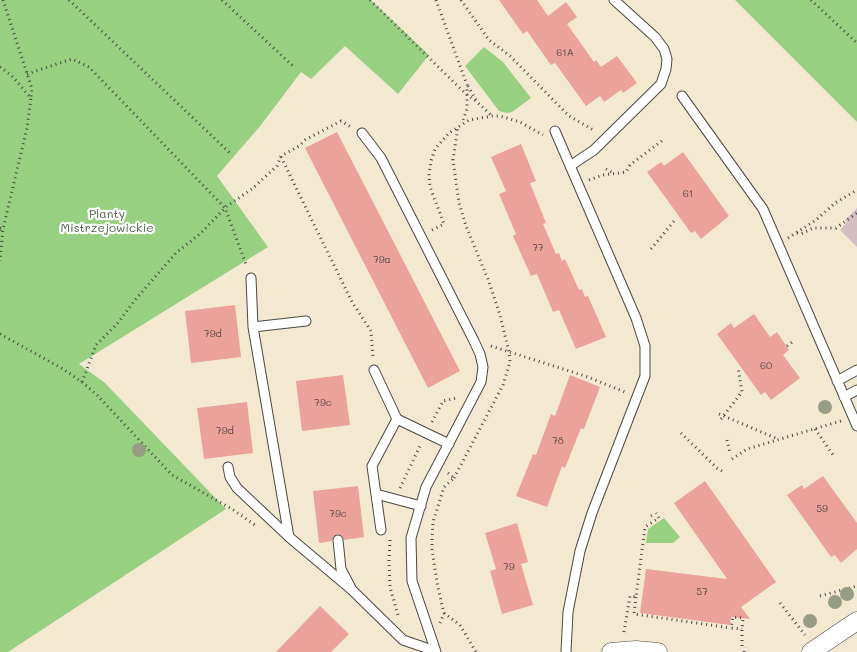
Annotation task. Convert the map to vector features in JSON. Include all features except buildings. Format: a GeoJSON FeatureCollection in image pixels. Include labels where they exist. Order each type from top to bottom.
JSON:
{"type":"FeatureCollection","features":[{"type":"Feature","properties":{"kind":"street"},"geometry":{"type":"LineString","coordinates":[[808,645],[857,621]]}},
{"type":"Feature","properties":{"kind":"street"},"geometry":{"type":"LineString","coordinates":[[611,652],[636,650],[658,652]]}},
{"type":"Feature","properties":{"kind":"lane"},"geometry":{"type":"LineString","coordinates":[[570,166],[594,150],[661,84],[666,70],[667,59],[664,49],[655,37],[614,0]]}},
{"type":"Feature","properties":{"kind":"lane"},"geometry":{"type":"LineString","coordinates":[[682,96],[763,209],[857,426]]}},
{"type":"Feature","properties":{"kind":"lane"},"geometry":{"type":"LineString","coordinates":[[555,131],[636,318],[645,346],[645,376],[592,513],[580,551],[568,612],[566,652]]}},
{"type":"Feature","properties":{"kind":"lane"},"geometry":{"type":"LineString","coordinates":[[362,133],[381,158],[480,354],[482,367],[481,382],[426,487],[411,538],[412,581],[436,652]]}},
{"type":"Feature","properties":{"kind":"lane"},"geometry":{"type":"LineString","coordinates":[[251,278],[253,327],[289,538]]}},
{"type":"Feature","properties":{"kind":"lane"},"geometry":{"type":"LineString","coordinates":[[253,327],[306,321]]}},
{"type":"Feature","properties":{"kind":"lane"},"geometry":{"type":"LineString","coordinates":[[374,370],[397,419],[449,444]]}},
{"type":"Feature","properties":{"kind":"lane"},"geometry":{"type":"LineString","coordinates":[[837,381],[857,370]]}},
{"type":"Feature","properties":{"kind":"lane"},"geometry":{"type":"LineString","coordinates":[[844,397],[857,390]]}},
{"type":"Feature","properties":{"kind":"lane"},"geometry":{"type":"LineString","coordinates":[[381,530],[372,466],[397,419]]}},
{"type":"Feature","properties":{"kind":"lane"},"geometry":{"type":"LineString","coordinates":[[228,467],[230,477],[237,488],[289,538],[352,590],[403,640],[436,652]]}},
{"type":"Feature","properties":{"kind":"lane"},"geometry":{"type":"LineString","coordinates":[[376,494],[420,506]]}},
{"type":"Feature","properties":{"kind":"lane"},"geometry":{"type":"LineString","coordinates":[[338,540],[341,569],[352,590]]}},
{"type":"Feature","properties":{"kind":"path"},"geometry":{"type":"LineString","coordinates":[[0,234],[27,128],[32,89],[3,0]]}},
{"type":"Feature","properties":{"kind":"path"},"geometry":{"type":"LineString","coordinates":[[69,0],[232,155]]}},
{"type":"Feature","properties":{"kind":"path"},"geometry":{"type":"LineString","coordinates":[[222,0],[294,67]]}},
{"type":"Feature","properties":{"kind":"path"},"geometry":{"type":"LineString","coordinates":[[370,0],[466,94],[492,116]]}},
{"type":"Feature","properties":{"kind":"path"},"geometry":{"type":"LineString","coordinates":[[436,0],[468,85],[476,101]]}},
{"type":"Feature","properties":{"kind":"path"},"geometry":{"type":"LineString","coordinates":[[461,0],[489,40],[510,56],[569,116],[607,138]]}},
{"type":"Feature","properties":{"kind":"path"},"geometry":{"type":"LineString","coordinates":[[811,0],[857,43]]}},
{"type":"Feature","properties":{"kind":"path"},"geometry":{"type":"LineString","coordinates":[[27,74],[72,60],[88,67],[225,208],[251,278]]}},
{"type":"Feature","properties":{"kind":"path"},"geometry":{"type":"LineString","coordinates":[[0,67],[31,98]]}},
{"type":"Feature","properties":{"kind":"path"},"geometry":{"type":"LineString","coordinates":[[462,123],[467,109],[466,94],[468,85]]}},
{"type":"Feature","properties":{"kind":"path"},"geometry":{"type":"LineString","coordinates":[[442,220],[430,187],[431,161],[435,149],[442,139],[458,126],[476,118],[500,116],[520,122],[545,136],[555,131]]}},
{"type":"Feature","properties":{"kind":"path"},"geometry":{"type":"LineString","coordinates":[[82,382],[96,345],[176,253],[200,233],[225,208],[252,189],[277,166],[281,156],[341,121],[362,133]]}},
{"type":"Feature","properties":{"kind":"path"},"geometry":{"type":"LineString","coordinates":[[428,627],[440,623],[444,613],[432,550],[433,522],[444,487],[453,477],[503,385],[508,372],[509,352],[489,282],[466,226],[459,203],[453,160],[458,126]]}},
{"type":"Feature","properties":{"kind":"path"},"geometry":{"type":"LineString","coordinates":[[588,181],[603,175],[626,172],[630,166],[663,140]]}},
{"type":"Feature","properties":{"kind":"path"},"geometry":{"type":"LineString","coordinates":[[281,156],[343,279],[352,302],[371,332],[374,370]]}},
{"type":"Feature","properties":{"kind":"path"},"geometry":{"type":"LineString","coordinates":[[606,169],[613,174]]}},
{"type":"Feature","properties":{"kind":"path"},"geometry":{"type":"LineString","coordinates":[[779,244],[816,220],[835,203],[857,190]]}},
{"type":"Feature","properties":{"kind":"path"},"geometry":{"type":"LineString","coordinates":[[796,233],[801,234],[813,228],[836,228],[857,213]]}},
{"type":"Feature","properties":{"kind":"path"},"geometry":{"type":"LineString","coordinates":[[651,249],[675,220]]}},
{"type":"Feature","properties":{"kind":"path"},"geometry":{"type":"LineString","coordinates":[[0,262],[1,229]]}},
{"type":"Feature","properties":{"kind":"path"},"geometry":{"type":"LineString","coordinates":[[0,334],[63,369],[82,382],[97,395],[172,475],[262,528]]}},
{"type":"Feature","properties":{"kind":"path"},"geometry":{"type":"LineString","coordinates":[[787,346],[795,340]]}},
{"type":"Feature","properties":{"kind":"path"},"geometry":{"type":"LineString","coordinates":[[492,346],[585,376],[625,392]]}},
{"type":"Feature","properties":{"kind":"path"},"geometry":{"type":"LineString","coordinates":[[738,367],[742,392],[721,416],[778,439]]}},
{"type":"Feature","properties":{"kind":"path"},"geometry":{"type":"LineString","coordinates":[[732,459],[747,449],[838,422]]}},
{"type":"Feature","properties":{"kind":"path"},"geometry":{"type":"LineString","coordinates":[[815,429],[833,455]]}},
{"type":"Feature","properties":{"kind":"path"},"geometry":{"type":"LineString","coordinates":[[680,433],[722,471]]}},
{"type":"Feature","properties":{"kind":"path"},"geometry":{"type":"LineString","coordinates":[[727,440],[730,452]]}},
{"type":"Feature","properties":{"kind":"path"},"geometry":{"type":"LineString","coordinates":[[654,515],[659,518],[645,527],[634,614],[742,629]]}},
{"type":"Feature","properties":{"kind":"path"},"geometry":{"type":"LineString","coordinates":[[820,596],[857,586]]}},
{"type":"Feature","properties":{"kind":"path"},"geometry":{"type":"LineString","coordinates":[[624,632],[630,596],[636,597]]}},
{"type":"Feature","properties":{"kind":"path"},"geometry":{"type":"LineString","coordinates":[[780,603],[808,645]]}},
{"type":"Feature","properties":{"kind":"path"},"geometry":{"type":"LineString","coordinates":[[444,613],[460,625],[476,652]]}},
{"type":"Feature","properties":{"kind":"path"},"geometry":{"type":"LineString","coordinates":[[732,628],[733,617],[743,618],[744,652]]}},
{"type":"Feature","properties":{"kind":"shaded area"},"geometry":{"type":"Polygon","coordinates":[[[857,208],[857,247],[840,230],[847,222],[845,220],[857,208]]]}},
{"type":"Feature","properties":{"kind":"green space","name":"Planty Mistrzejowickie"},"geometry":{"type":"Polygon","coordinates":[[[0,0],[371,0],[429,55],[398,94],[345,46],[311,79],[301,72],[261,125],[217,176],[268,247],[79,364],[105,383],[226,509],[8,652],[0,652],[0,0]]]}},
{"type":"Feature","properties":{"kind":"green space"},"geometry":{"type":"Polygon","coordinates":[[[735,0],[857,0],[857,122],[735,0]]]}},
{"type":"Feature","properties":{"kind":"green space"},"geometry":{"type":"Polygon","coordinates":[[[484,47],[503,62],[531,98],[512,112],[499,111],[465,66],[484,47]]]}},
{"type":"Feature","properties":{"kind":"green space"},"geometry":{"type":"Polygon","coordinates":[[[664,518],[680,537],[673,543],[646,543],[648,529],[664,518]]]}}]}
